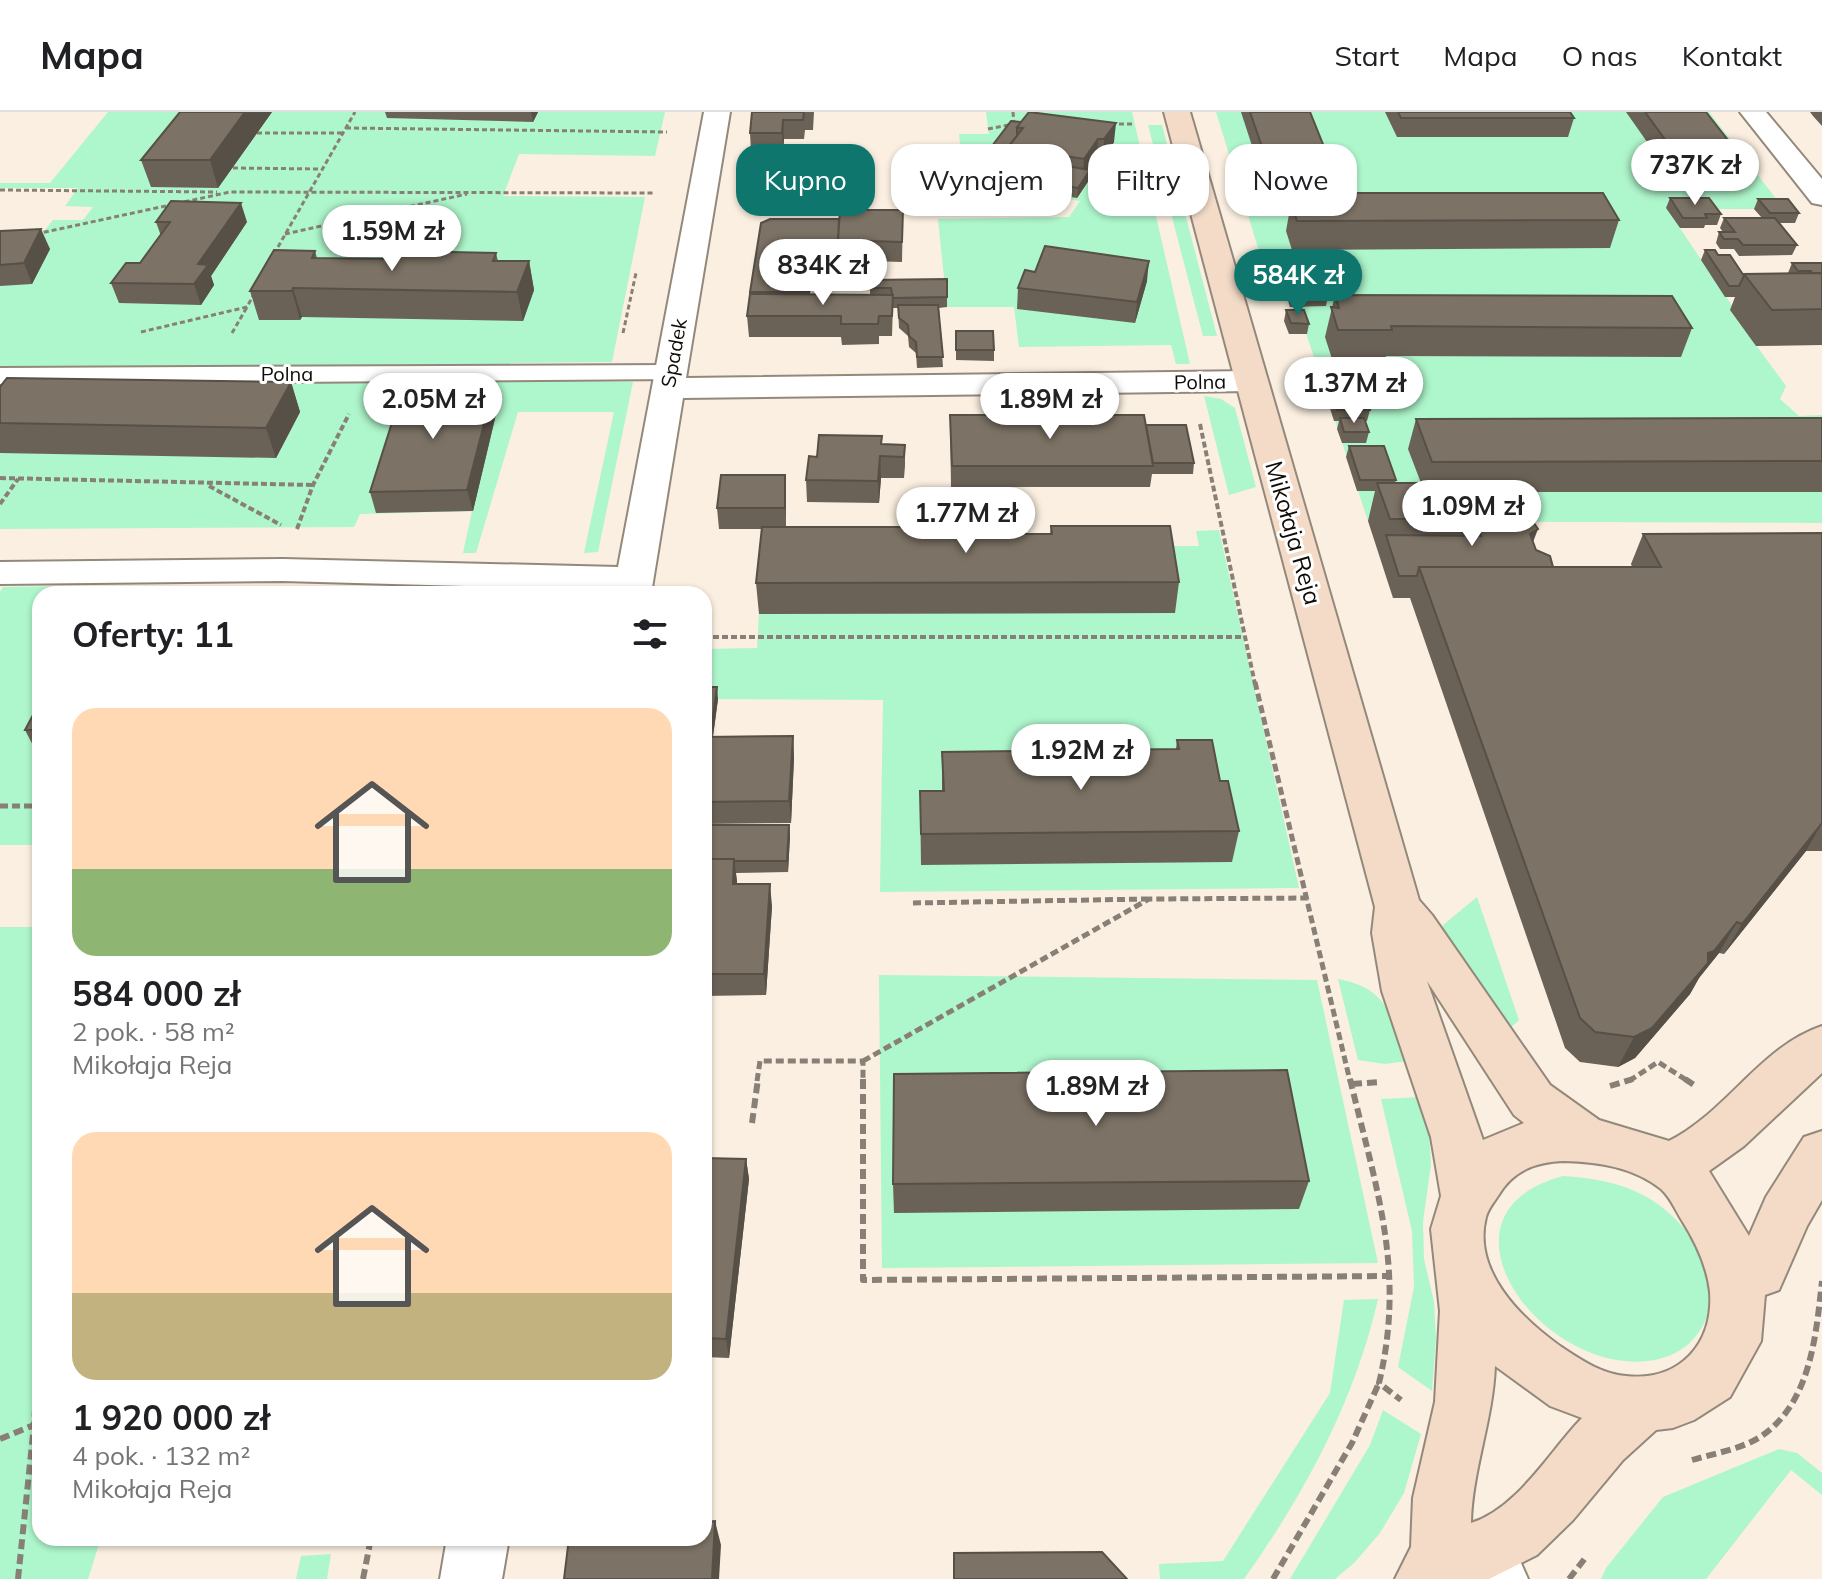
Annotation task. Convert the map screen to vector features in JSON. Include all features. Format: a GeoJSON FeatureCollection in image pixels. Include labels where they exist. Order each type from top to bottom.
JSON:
{"type":"FeatureCollection","features":[{"type":"Feature","properties":{"kind":"street","name":"Spadek"},"geometry":{"type":"LineString","coordinates":[[634,586],[717,112]]}},
{"type":"Feature","properties":{"kind":"street","name":"Mikołaja Reja"},"geometry":{"type":"LineString","coordinates":[[1177,112],[1398,907],[1416,927],[1532,1100],[1556,1120],[1587,1139]]}},
{"type":"Feature","properties":{"kind":"street"},"geometry":{"type":"LineString","coordinates":[[1753,112],[1812,175],[1822,197]]}},
{"type":"Feature","properties":{"kind":"street","name":"Polna"},"geometry":{"type":"LineString","coordinates":[[669,380],[1252,381]]}},
{"type":"Feature","properties":{"kind":"street"},"geometry":{"type":"LineString","coordinates":[[0,573],[283,570],[613,586]]}},
{"type":"Feature","properties":{"kind":"street","name":"Mikołaja Reja"},"geometry":{"type":"LineString","coordinates":[[1398,907],[1394,927],[1397,958],[1457,1136],[1468,1197]]}},
{"type":"Feature","properties":{"kind":"street"},"geometry":{"type":"LineString","coordinates":[[1665,1165],[1690,1159],[1707,1149],[1779,1079],[1822,1046]]}},
{"type":"Feature","properties":{"kind":"street"},"geometry":{"type":"LineString","coordinates":[[1432,1571],[1439,1511],[1464,1405],[1466,1278],[1459,1221],[1468,1197],[1491,1163],[1519,1147],[1552,1139],[1587,1139],[1638,1152],[1678,1172],[1713,1200],[1741,1234],[1760,1272],[1765,1307],[1762,1342],[1744,1370],[1718,1392],[1681,1404],[1640,1406],[1592,1395],[1546,1372],[1508,1342],[1466,1278]]}},
{"type":"Feature","properties":{"kind":"street"},"geometry":{"type":"LineString","coordinates":[[1760,1272],[1785,1214],[1822,1153]]}},
{"type":"Feature","properties":{"kind":"street"},"geometry":{"type":"LineString","coordinates":[[1432,1571],[1512,1539],[1602,1439],[1640,1406]]}},
{"type":"Feature","properties":{"kind":"street"},"geometry":{"type":"LineString","coordinates":[[471,1579],[477,1546]]}},
{"type":"Feature","properties":{"kind":"lane","name":"Polna"},"geometry":{"type":"LineString","coordinates":[[0,376],[369,374],[669,380]]}},
{"type":"Feature","properties":{"kind":"lane"},"geometry":{"type":"LineString","coordinates":[[1432,1571],[1502,1579]]}},
{"type":"Feature","properties":{"kind":"path"},"geometry":{"type":"LineString","coordinates":[[272,259],[355,112]]}},
{"type":"Feature","properties":{"kind":"path"},"geometry":{"type":"LineString","coordinates":[[1013,112],[1014,124]]}},
{"type":"Feature","properties":{"kind":"path"},"geometry":{"type":"LineString","coordinates":[[988,129],[1028,124]]}},
{"type":"Feature","properties":{"kind":"path"},"geometry":{"type":"LineString","coordinates":[[1099,124],[1142,124]]}},
{"type":"Feature","properties":{"kind":"path"},"geometry":{"type":"LineString","coordinates":[[257,133],[344,130],[668,132]]}},
{"type":"Feature","properties":{"kind":"path"},"geometry":{"type":"LineString","coordinates":[[233,168],[322,169]]}},
{"type":"Feature","properties":{"kind":"path"},"geometry":{"type":"LineString","coordinates":[[0,190],[655,193]]}},
{"type":"Feature","properties":{"kind":"path"},"geometry":{"type":"LineString","coordinates":[[31,235],[230,192]]}},
{"type":"Feature","properties":{"kind":"path"},"geometry":{"type":"LineString","coordinates":[[284,234],[476,193]]}},
{"type":"Feature","properties":{"kind":"path"},"geometry":{"type":"LineString","coordinates":[[140,332],[247,307],[259,283]]}},
{"type":"Feature","properties":{"kind":"path"},"geometry":{"type":"LineString","coordinates":[[308,533],[296,533],[313,485],[369,374]]}},
{"type":"Feature","properties":{"kind":"path"},"geometry":{"type":"LineString","coordinates":[[1191,382],[1244,637],[1382,1207],[1391,1276],[1390,1328],[1379,1383],[1352,1443],[1273,1579]]}},
{"type":"Feature","properties":{"kind":"path"},"geometry":{"type":"LineString","coordinates":[[0,478],[313,485]]}},
{"type":"Feature","properties":{"kind":"path"},"geometry":{"type":"LineString","coordinates":[[0,504],[18,479]]}},
{"type":"Feature","properties":{"kind":"path"},"geometry":{"type":"LineString","coordinates":[[205,484],[283,526]]}},
{"type":"Feature","properties":{"kind":"path"},"geometry":{"type":"LineString","coordinates":[[712,637],[1244,637]]}},
{"type":"Feature","properties":{"kind":"path"},"geometry":{"type":"LineString","coordinates":[[0,806],[32,806]]}},
{"type":"Feature","properties":{"kind":"path"},"geometry":{"type":"LineString","coordinates":[[913,903],[1309,898]]}},
{"type":"Feature","properties":{"kind":"path"},"geometry":{"type":"LineString","coordinates":[[752,1123],[760,1061],[863,1061],[1149,899]]}},
{"type":"Feature","properties":{"kind":"path"},"geometry":{"type":"LineString","coordinates":[[863,1061],[863,1280],[1391,1276]]}},
{"type":"Feature","properties":{"kind":"path"},"geometry":{"type":"LineString","coordinates":[[1601,1086],[1619,1086],[1658,1062],[1703,1092]]}},
{"type":"Feature","properties":{"kind":"path"},"geometry":{"type":"LineString","coordinates":[[1686,1461],[1762,1435],[1785,1415],[1800,1390],[1811,1353],[1822,1280]]}},
{"type":"Feature","properties":{"kind":"path"},"geometry":{"type":"LineString","coordinates":[[1379,1383],[1404,1401]]}},
{"type":"Feature","properties":{"kind":"path"},"geometry":{"type":"LineString","coordinates":[[0,1439],[32,1426]]}},
{"type":"Feature","properties":{"kind":"path"},"geometry":{"type":"LineString","coordinates":[[18,1579],[32,1444]]}},
{"type":"Feature","properties":{"kind":"path"},"geometry":{"type":"LineString","coordinates":[[363,1579],[369,1546]]}},
{"type":"Feature","properties":{"kind":"green space"},"geometry":{"type":"Polygon","coordinates":[[[108,112],[665,112],[655,156],[519,154],[503,196],[645,197],[612,362],[510,363],[507,380],[633,382],[598,552],[584,553],[614,412],[518,412],[476,553],[463,553],[472,511],[360,514],[354,527],[0,529],[0,233],[45,230],[53,220],[83,220],[93,207],[65,206],[78,188],[0,188],[0,183],[50,183],[108,112]]]}},
{"type":"Feature","properties":{"kind":"green space"},"geometry":{"type":"Polygon","coordinates":[[[986,112],[1132,112],[1139,144],[1088,144],[1088,216],[1156,216],[1190,364],[1176,364],[1171,345],[1019,347],[1014,307],[947,307],[938,219],[1069,217],[1080,201],[1072,200],[1072,144],[960,144],[959,134],[989,134],[986,112]]]}},
{"type":"Feature","properties":{"kind":"green space"},"geometry":{"type":"Polygon","coordinates":[[[1216,112],[1709,112],[1784,209],[1667,209],[1735,310],[1731,311],[1786,386],[1780,399],[1799,416],[1822,415],[1822,523],[1368,521],[1280,254],[1260,254],[1248,216],[1357,216],[1357,144],[1226,144],[1216,112]]]}},
{"type":"Feature","properties":{"kind":"green space"},"geometry":{"type":"Polygon","coordinates":[[[1148,125],[1162,125],[1167,144],[1153,144],[1148,125]]]}},
{"type":"Feature","properties":{"kind":"green space"},"geometry":{"type":"Polygon","coordinates":[[[1172,216],[1186,216],[1217,336],[1203,336],[1172,216]]]}},
{"type":"Feature","properties":{"kind":"green space"},"geometry":{"type":"Polygon","coordinates":[[[1204,396],[1221,399],[1235,408],[1256,487],[1229,495],[1204,396]]]}},
{"type":"Feature","properties":{"kind":"green space"},"geometry":{"type":"Polygon","coordinates":[[[1219,530],[1299,888],[880,892],[883,700],[712,699],[712,649],[757,648],[759,614],[949,546],[1199,546],[1196,531],[1219,530]]]}},
{"type":"Feature","properties":{"kind":"green space"},"geometry":{"type":"Polygon","coordinates":[[[3,587],[32,587],[32,845],[0,845],[0,592],[3,587]]]}},
{"type":"Feature","properties":{"kind":"green space"},"geometry":{"type":"Polygon","coordinates":[[[1477,897],[1519,1020],[1508,1030],[1443,932],[1443,925],[1477,897]]]}},
{"type":"Feature","properties":{"kind":"green space"},"geometry":{"type":"Polygon","coordinates":[[[0,927],[32,927],[32,1546],[98,1546],[88,1579],[0,1579],[0,927]]]}},
{"type":"Feature","properties":{"kind":"green space"},"geometry":{"type":"Polygon","coordinates":[[[879,975],[1317,980],[1378,1263],[882,1268],[879,975]]]}},
{"type":"Feature","properties":{"kind":"green space"},"geometry":{"type":"Polygon","coordinates":[[[1338,979],[1368,990],[1386,1007],[1407,1061],[1385,1064],[1358,1060],[1338,979]]]}},
{"type":"Feature","properties":{"kind":"green space"},"geometry":{"type":"Polygon","coordinates":[[[1421,1097],[1428,1116],[1431,1164],[1423,1222],[1424,1259],[1434,1302],[1436,1338],[1432,1391],[1398,1367],[1414,1287],[1412,1231],[1381,1099],[1421,1097]]]}},
{"type":"Feature","properties":{"kind":"green space"},"geometry":{"type":"Polygon","coordinates":[[[1563,1176],[1605,1182],[1645,1196],[1681,1225],[1701,1253],[1710,1278],[1709,1308],[1697,1335],[1674,1354],[1659,1359],[1617,1360],[1577,1347],[1542,1323],[1515,1292],[1501,1258],[1501,1225],[1521,1196],[1563,1176]]]}},
{"type":"Feature","properties":{"kind":"green space"},"geometry":{"type":"Polygon","coordinates":[[[1378,1299],[1356,1375],[1325,1446],[1287,1514],[1244,1579],[1160,1579],[1159,1564],[1223,1561],[1330,1393],[1344,1300],[1378,1299]]]}},
{"type":"Feature","properties":{"kind":"green space"},"geometry":{"type":"Polygon","coordinates":[[[1383,1410],[1421,1434],[1404,1493],[1380,1533],[1335,1579],[1290,1579],[1370,1445],[1383,1410]]]}},
{"type":"Feature","properties":{"kind":"green space"},"geometry":{"type":"Polygon","coordinates":[[[1779,1449],[1797,1453],[1822,1473],[1822,1495],[1791,1470],[1706,1579],[1601,1579],[1606,1568],[1663,1497],[1779,1449]]]}},
{"type":"Feature","properties":{"kind":"green space"},"geometry":{"type":"Polygon","coordinates":[[[331,1554],[327,1579],[296,1579],[301,1556],[331,1554]]]}},
{"type":"Feature","properties":{"kind":"building"},"geometry":{"type":"Polygon","coordinates":[[[180,112],[245,112],[210,160],[141,160],[180,112]]]}},
{"type":"Feature","properties":{"kind":"building"},"geometry":{"type":"Polygon","coordinates":[[[752,112],[804,112],[803,120],[783,120],[782,133],[750,133],[752,112]]]}},
{"type":"Feature","properties":{"kind":"building"},"geometry":{"type":"Polygon","coordinates":[[[1029,112],[1116,123],[1104,139],[1088,144],[1084,159],[1072,157],[1072,144],[1010,144],[1023,128],[1017,127],[1029,112]]]}},
{"type":"Feature","properties":{"kind":"building"},"geometry":{"type":"Polygon","coordinates":[[[1250,112],[1310,112],[1323,144],[1261,144],[1250,112]]]}},
{"type":"Feature","properties":{"kind":"building"},"geometry":{"type":"Polygon","coordinates":[[[1398,112],[1570,112],[1574,118],[1401,118],[1398,112]]]}},
{"type":"Feature","properties":{"kind":"building"},"geometry":{"type":"Polygon","coordinates":[[[1645,112],[1706,112],[1749,167],[1685,167],[1645,112]]]}},
{"type":"Feature","properties":{"kind":"building"},"geometry":{"type":"Polygon","coordinates":[[[1011,121],[1021,122],[1017,127],[1017,136],[1010,144],[994,144],[1011,121]]]}},
{"type":"Feature","properties":{"kind":"building"},"geometry":{"type":"Polygon","coordinates":[[[1072,167],[1088,170],[1078,188],[1072,187],[1072,167]]]}},
{"type":"Feature","properties":{"kind":"building"},"geometry":{"type":"Polygon","coordinates":[[[1357,193],[1603,193],[1619,220],[1297,221],[1295,216],[1357,216],[1357,193]]]}},
{"type":"Feature","properties":{"kind":"building"},"geometry":{"type":"Polygon","coordinates":[[[1670,198],[1709,198],[1721,214],[1705,214],[1707,218],[1683,218],[1670,198]]]}},
{"type":"Feature","properties":{"kind":"building"},"geometry":{"type":"Polygon","coordinates":[[[1758,199],[1788,199],[1799,213],[1770,213],[1758,199]]]}},
{"type":"Feature","properties":{"kind":"building"},"geometry":{"type":"Polygon","coordinates":[[[171,201],[241,203],[198,264],[208,265],[194,284],[111,283],[126,263],[140,263],[170,222],[156,222],[171,201]]]}},
{"type":"Feature","properties":{"kind":"building"},"geometry":{"type":"Polygon","coordinates":[[[875,210],[891,210],[891,216],[903,216],[902,242],[869,241],[869,254],[837,254],[840,216],[875,216],[875,210]]]}},
{"type":"Feature","properties":{"kind":"building"},"geometry":{"type":"Polygon","coordinates":[[[1724,218],[1775,218],[1797,245],[1743,245],[1738,239],[1724,239],[1719,232],[1735,232],[1724,218]]]}},
{"type":"Feature","properties":{"kind":"building"},"geometry":{"type":"Polygon","coordinates":[[[770,219],[839,219],[837,263],[811,264],[808,292],[750,292],[761,223],[770,219]]]}},
{"type":"Feature","properties":{"kind":"building"},"geometry":{"type":"Polygon","coordinates":[[[41,229],[24,263],[0,265],[0,231],[41,229]]]}},
{"type":"Feature","properties":{"kind":"building"},"geometry":{"type":"Polygon","coordinates":[[[1045,246],[1149,261],[1137,302],[1018,288],[1025,270],[1035,272],[1045,246]]]}},
{"type":"Feature","properties":{"kind":"building"},"geometry":{"type":"Polygon","coordinates":[[[274,250],[315,251],[312,258],[399,259],[403,251],[496,253],[493,261],[529,261],[517,292],[293,288],[292,291],[250,291],[274,250]]]}},
{"type":"Feature","properties":{"kind":"building"},"geometry":{"type":"Polygon","coordinates":[[[1705,250],[1730,255],[1744,276],[1739,286],[1729,286],[1705,250]]]}},
{"type":"Feature","properties":{"kind":"building"},"geometry":{"type":"Polygon","coordinates":[[[1278,253],[1312,253],[1328,296],[1292,296],[1288,284],[1282,284],[1278,271],[1284,271],[1278,253]]]}},
{"type":"Feature","properties":{"kind":"building"},"geometry":{"type":"Polygon","coordinates":[[[1792,263],[1822,263],[1822,273],[1798,271],[1792,263]]]}},
{"type":"Feature","properties":{"kind":"building"},"geometry":{"type":"Polygon","coordinates":[[[1822,273],[1822,309],[1772,310],[1744,274],[1822,273]]]}},
{"type":"Feature","properties":{"kind":"building"},"geometry":{"type":"Polygon","coordinates":[[[947,279],[947,297],[893,298],[891,288],[870,288],[870,280],[947,279]]]}},
{"type":"Feature","properties":{"kind":"building"},"geometry":{"type":"Polygon","coordinates":[[[750,294],[893,295],[892,316],[879,316],[878,324],[841,324],[841,316],[747,316],[750,294]]]}},
{"type":"Feature","properties":{"kind":"building"},"geometry":{"type":"Polygon","coordinates":[[[1335,295],[1672,296],[1692,328],[1391,326],[1392,330],[1338,330],[1331,307],[1339,308],[1335,295]]]}},
{"type":"Feature","properties":{"kind":"building"},"geometry":{"type":"Polygon","coordinates":[[[898,305],[938,305],[943,357],[917,357],[916,342],[909,336],[908,325],[899,318],[898,305]]]}},
{"type":"Feature","properties":{"kind":"building"},"geometry":{"type":"Polygon","coordinates":[[[1286,310],[1304,310],[1309,324],[1291,323],[1286,310]]]}},
{"type":"Feature","properties":{"kind":"building"},"geometry":{"type":"Polygon","coordinates":[[[956,331],[993,331],[994,350],[956,350],[956,331]]]}},
{"type":"Feature","properties":{"kind":"building"},"geometry":{"type":"Polygon","coordinates":[[[7,378],[291,382],[266,428],[0,423],[0,387],[7,378]]]}},
{"type":"Feature","properties":{"kind":"building"},"geometry":{"type":"Polygon","coordinates":[[[1330,388],[1362,388],[1370,410],[1337,410],[1330,388]]]}},
{"type":"Feature","properties":{"kind":"building"},"geometry":{"type":"Polygon","coordinates":[[[493,389],[467,490],[370,492],[402,391],[493,389]]]}},
{"type":"Feature","properties":{"kind":"building"},"geometry":{"type":"Polygon","coordinates":[[[950,415],[1144,415],[1153,466],[952,466],[950,415]]]}},
{"type":"Feature","properties":{"kind":"building"},"geometry":{"type":"Polygon","coordinates":[[[1340,418],[1364,418],[1369,432],[1344,432],[1340,418]]]}},
{"type":"Feature","properties":{"kind":"building"},"geometry":{"type":"Polygon","coordinates":[[[1822,418],[1822,461],[1432,462],[1416,419],[1822,418]]]}},
{"type":"Feature","properties":{"kind":"building"},"geometry":{"type":"Polygon","coordinates":[[[1146,425],[1186,425],[1194,463],[1153,463],[1146,425]]]}},
{"type":"Feature","properties":{"kind":"building"},"geometry":{"type":"Polygon","coordinates":[[[819,435],[882,436],[881,444],[905,445],[904,457],[880,456],[878,481],[806,480],[809,456],[817,457],[819,435]]]}},
{"type":"Feature","properties":{"kind":"building"},"geometry":{"type":"Polygon","coordinates":[[[1349,446],[1384,446],[1396,480],[1360,480],[1349,446]]]}},
{"type":"Feature","properties":{"kind":"building"},"geometry":{"type":"Polygon","coordinates":[[[721,475],[785,475],[785,508],[717,508],[721,475]]]}},
{"type":"Feature","properties":{"kind":"building"},"geometry":{"type":"Polygon","coordinates":[[[1377,483],[1422,483],[1428,500],[1478,500],[1486,519],[1390,519],[1377,483]]]}},
{"type":"Feature","properties":{"kind":"building"},"geometry":{"type":"Polygon","coordinates":[[[1485,516],[1529,516],[1538,529],[1530,534],[1536,550],[1550,556],[1553,567],[1419,567],[1417,576],[1399,576],[1386,535],[1481,536],[1474,519],[1486,519],[1485,516]]]}},
{"type":"Feature","properties":{"kind":"building"},"geometry":{"type":"Polygon","coordinates":[[[1051,526],[1170,526],[1179,582],[756,583],[762,527],[1018,527],[1019,534],[1052,534],[1051,526]]]}},
{"type":"Feature","properties":{"kind":"building"},"geometry":{"type":"Polygon","coordinates":[[[1822,533],[1822,823],[1742,924],[1737,922],[1714,951],[1708,953],[1708,963],[1652,1028],[1634,1037],[1595,1032],[1580,1018],[1419,567],[1661,567],[1643,534],[1822,533]]]}},
{"type":"Feature","properties":{"kind":"building"},"geometry":{"type":"Polygon","coordinates":[[[712,687],[717,687],[712,724],[712,687]]]}},
{"type":"Feature","properties":{"kind":"building"},"geometry":{"type":"Polygon","coordinates":[[[32,717],[32,730],[25,730],[32,717]]]}},
{"type":"Feature","properties":{"kind":"building"},"geometry":{"type":"Polygon","coordinates":[[[793,736],[789,801],[712,802],[712,737],[793,736]]]}},
{"type":"Feature","properties":{"kind":"building"},"geometry":{"type":"Polygon","coordinates":[[[1177,740],[1212,740],[1220,781],[1228,781],[1239,831],[921,834],[920,791],[944,791],[942,752],[1179,749],[1177,740]]]}},
{"type":"Feature","properties":{"kind":"building"},"geometry":{"type":"Polygon","coordinates":[[[712,825],[789,825],[787,861],[712,859],[712,825]]]}},
{"type":"Feature","properties":{"kind":"building"},"geometry":{"type":"Polygon","coordinates":[[[712,859],[734,859],[733,884],[770,884],[764,974],[712,974],[712,859]]]}},
{"type":"Feature","properties":{"kind":"building"},"geometry":{"type":"Polygon","coordinates":[[[1287,1070],[1309,1181],[893,1184],[894,1074],[1287,1070]]]}},
{"type":"Feature","properties":{"kind":"building"},"geometry":{"type":"Polygon","coordinates":[[[712,1158],[746,1159],[726,1339],[712,1338],[712,1158]]]}},
{"type":"Feature","properties":{"kind":"building"},"geometry":{"type":"Polygon","coordinates":[[[712,1521],[715,1521],[712,1579],[564,1579],[568,1546],[712,1546],[712,1521]]]}},
{"type":"Feature","properties":{"kind":"building"},"geometry":{"type":"Polygon","coordinates":[[[1102,1552],[1127,1579],[954,1579],[954,1553],[1102,1552]]]}}]}
